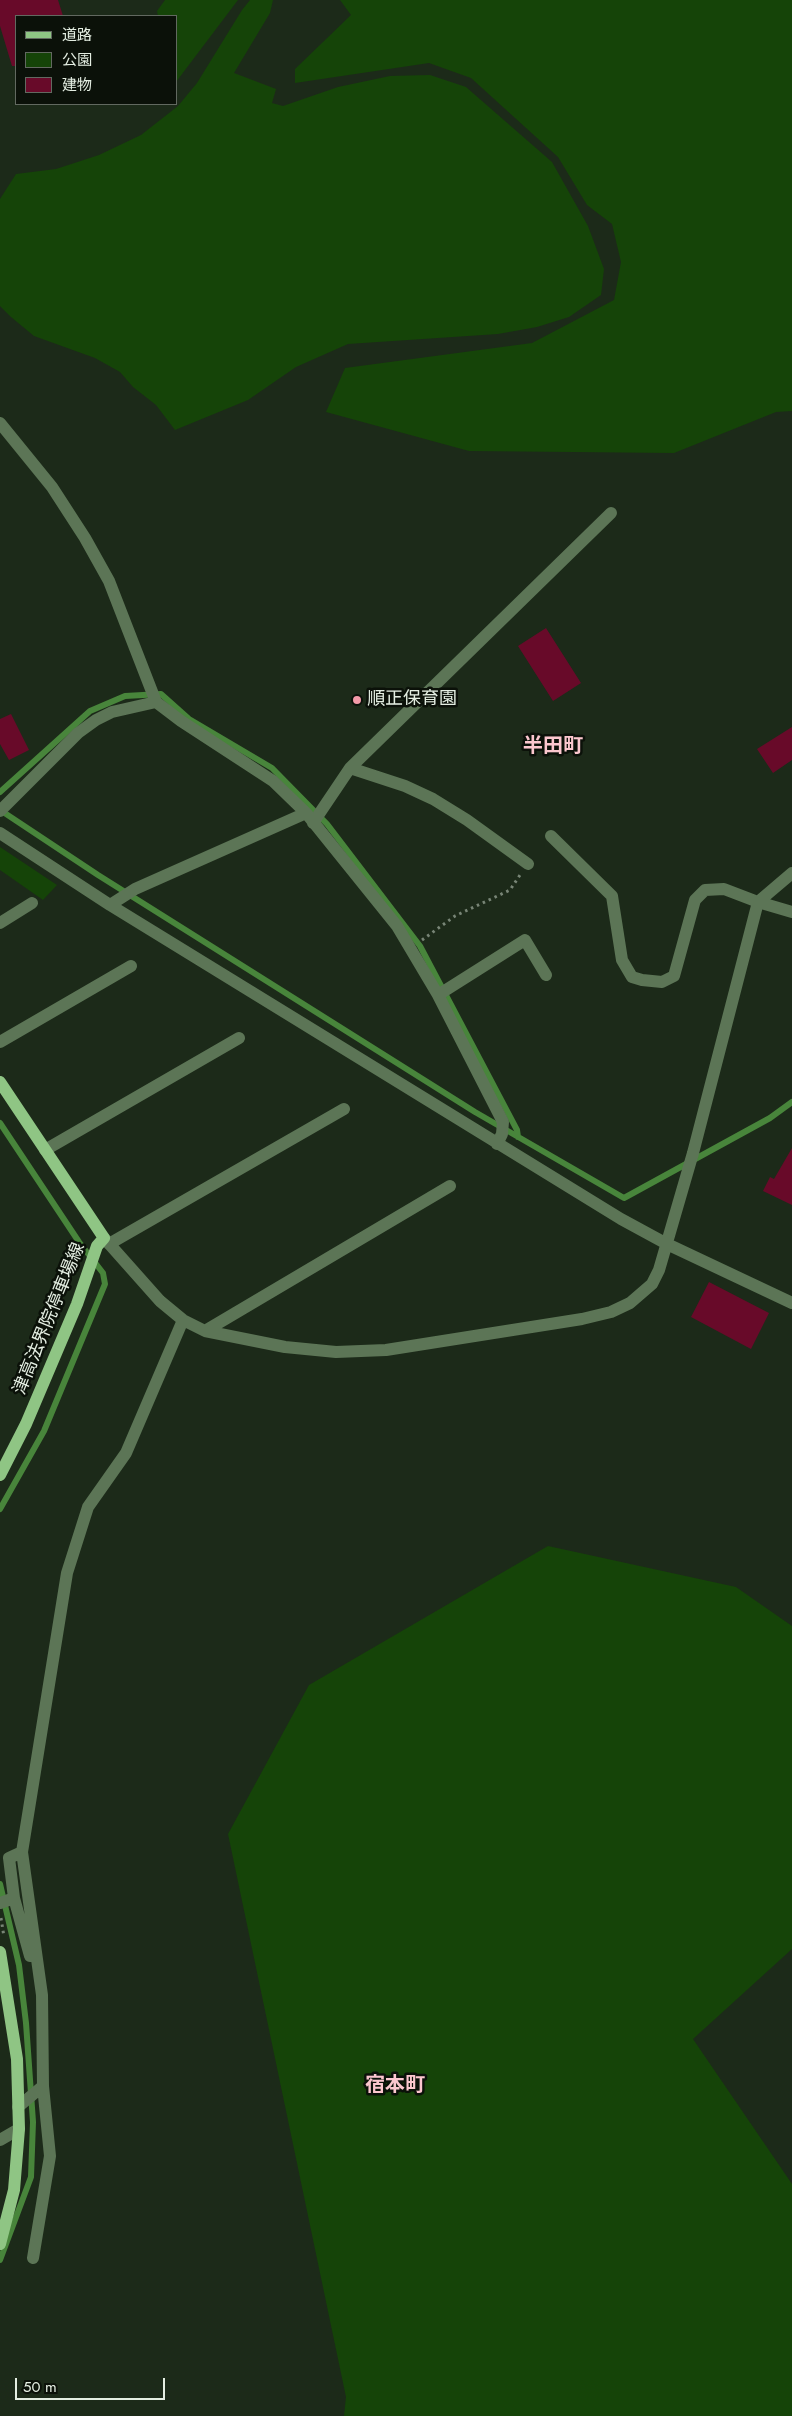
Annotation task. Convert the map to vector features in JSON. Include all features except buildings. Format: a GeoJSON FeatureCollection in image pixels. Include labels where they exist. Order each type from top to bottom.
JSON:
{"type":"FeatureCollection","features":[{"type":"Feature","properties":{"kind":"main road","name":"津高法界院停車場線"},"geometry":{"type":"LineString","coordinates":[[0,1082],[104,1243],[90,1271],[26,1424],[0,1475]]}},
{"type":"Feature","properties":{"kind":"main road"},"geometry":{"type":"LineString","coordinates":[[0,1952],[23,2103],[14,2190],[0,2244]]}},
{"type":"Feature","properties":{"kind":"street"},"geometry":{"type":"LineString","coordinates":[[0,423],[52,487],[85,538],[109,581],[154,696],[181,721],[273,781],[314,816],[397,926],[443,992],[501,1133]]}},
{"type":"Feature","properties":{"kind":"street"},"geometry":{"type":"LineString","coordinates":[[110,906],[135,889],[314,816],[350,768],[611,513]]}},
{"type":"Feature","properties":{"kind":"street"},"geometry":{"type":"LineString","coordinates":[[3,808],[78,733],[96,720],[112,712],[154,696]]}},
{"type":"Feature","properties":{"kind":"street"},"geometry":{"type":"LineString","coordinates":[[350,768],[405,786],[433,799],[467,820],[528,864]]}},
{"type":"Feature","properties":{"kind":"street"},"geometry":{"type":"LineString","coordinates":[[0,833],[110,906],[501,1133],[667,1244],[792,1303]]}},
{"type":"Feature","properties":{"kind":"street"},"geometry":{"type":"LineString","coordinates":[[551,836],[612,896],[622,960],[632,977],[662,982],[674,976],[695,900],[705,890],[724,889],[792,912]]}},
{"type":"Feature","properties":{"kind":"street"},"geometry":{"type":"LineString","coordinates":[[344,1109],[104,1243],[160,1301],[183,1320],[205,1331],[285,1347],[336,1352],[386,1350],[582,1319],[611,1312],[630,1303],[652,1284],[667,1244],[693,1153],[758,902],[792,873]]}},
{"type":"Feature","properties":{"kind":"street"},"geometry":{"type":"LineString","coordinates":[[0,923],[32,902]]}},
{"type":"Feature","properties":{"kind":"street"},"geometry":{"type":"LineString","coordinates":[[443,992],[525,940],[546,975]]}},
{"type":"Feature","properties":{"kind":"street"},"geometry":{"type":"LineString","coordinates":[[0,1042],[131,966]]}},
{"type":"Feature","properties":{"kind":"street"},"geometry":{"type":"LineString","coordinates":[[45,1150],[239,1038]]}},
{"type":"Feature","properties":{"kind":"street"},"geometry":{"type":"LineString","coordinates":[[205,1331],[450,1186]]}},
{"type":"Feature","properties":{"kind":"street"},"geometry":{"type":"LineString","coordinates":[[33,2258],[50,2156],[41,2088],[40,1979],[22,1852],[67,1573],[88,1506],[126,1453],[183,1320]]}},
{"type":"Feature","properties":{"kind":"street"},"geometry":{"type":"LineString","coordinates":[[22,1852],[9,1858],[5,1901],[40,1979]]}},
{"type":"Feature","properties":{"kind":"street"},"geometry":{"type":"LineString","coordinates":[[23,2103],[41,2088]]}},
{"type":"Feature","properties":{"kind":"street"},"geometry":{"type":"LineString","coordinates":[[0,2140],[19,2129]]}},
{"type":"Feature","properties":{"kind":"path"},"geometry":{"type":"LineString","coordinates":[[422,940],[455,916],[510,890],[528,864]]}},
{"type":"Feature","properties":{"kind":"green space"},"geometry":{"type":"Polygon","coordinates":[[[165,0],[238,0],[178,79],[178,15],[158,15],[157,11],[165,0]]]}},
{"type":"Feature","properties":{"kind":"green space"},"geometry":{"type":"Polygon","coordinates":[[[250,0],[273,0],[270,13],[234,73],[276,89],[272,103],[283,106],[338,87],[390,76],[430,75],[466,87],[552,162],[588,226],[604,269],[601,295],[569,317],[537,327],[498,334],[348,344],[296,367],[248,400],[175,430],[156,405],[133,387],[120,372],[95,358],[34,336],[11,317],[0,306],[0,199],[16,174],[56,169],[99,155],[141,135],[178,106],[197,83],[250,0]]]}},
{"type":"Feature","properties":{"kind":"green space"},"geometry":{"type":"Polygon","coordinates":[[[340,0],[792,0],[792,411],[776,412],[674,453],[469,451],[326,412],[345,368],[532,343],[614,300],[621,262],[612,224],[587,205],[558,157],[471,78],[429,63],[295,83],[295,69],[351,15],[340,0]]]}},
{"type":"Feature","properties":{"kind":"green space"},"geometry":{"type":"Polygon","coordinates":[[[0,847],[57,885],[43,900],[0,870],[0,847]]]}},
{"type":"Feature","properties":{"kind":"green space"},"geometry":{"type":"Polygon","coordinates":[[[548,1546],[736,1587],[792,1626],[792,1949],[693,2039],[792,2184],[792,2416],[344,2416],[346,2397],[228,1834],[309,1685],[548,1546]]]}},
{"type":"Feature","properties":{"kind":"waterway"},"geometry":{"type":"LineString","coordinates":[[0,792],[90,711],[125,696],[161,694],[189,719],[272,768],[327,824],[420,946],[517,1130],[518,1137]]}},
{"type":"Feature","properties":{"kind":"waterway"},"geometry":{"type":"LineString","coordinates":[[0,810],[98,875],[475,1112],[624,1198],[770,1118],[792,1102]]}},
{"type":"Feature","properties":{"kind":"waterway"},"geometry":{"type":"LineString","coordinates":[[0,1123],[79,1242],[103,1273],[105,1284],[44,1431],[0,1509]]}},
{"type":"Feature","properties":{"kind":"waterway"},"geometry":{"type":"LineString","coordinates":[[0,1884],[19,1965],[26,2023],[33,2122],[31,2177],[0,2260]]}},
{"type":"Feature","properties":{"kind":"place","name":"順正保育園"},"geometry":{"type":"Point","coordinates":[357,700]}},
{"type":"Feature","properties":{"kind":"district","name":"半田町"},"geometry":{"type":"Point","coordinates":[553,747]}},
{"type":"Feature","properties":{"kind":"district","name":"宿本町"},"geometry":{"type":"Point","coordinates":[395,2086]}}]}
